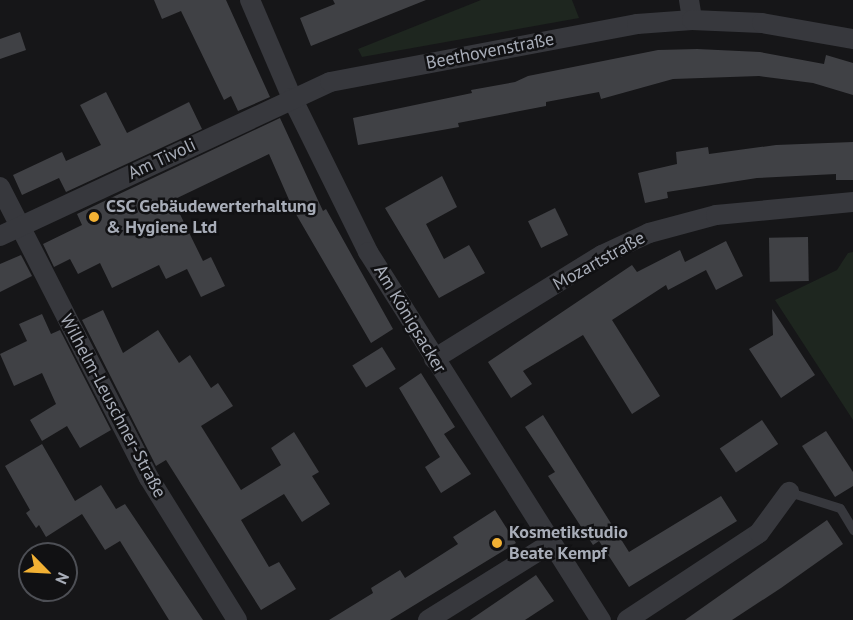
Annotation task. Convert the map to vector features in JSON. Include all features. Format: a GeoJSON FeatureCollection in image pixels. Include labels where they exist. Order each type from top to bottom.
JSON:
{"type":"FeatureCollection","features":[{"type":"Feature","properties":{"kind":"street","name":"Am Königsacker"},"geometry":{"type":"LineString","coordinates":[[250,0],[292,98],[368,252],[550,543],[601,620]]}},
{"type":"Feature","properties":{"kind":"street"},"geometry":{"type":"LineString","coordinates":[[689,0],[692,20]]}},
{"type":"Feature","properties":{"kind":"street","name":"Beethovenstraße"},"geometry":{"type":"LineString","coordinates":[[292,98],[330,82],[595,31],[692,20],[762,23],[853,39]]}},
{"type":"Feature","properties":{"kind":"street","name":"Am Tivoli"},"geometry":{"type":"LineString","coordinates":[[0,236],[292,98]]}},
{"type":"Feature","properties":{"kind":"street","name":"Wilhelm-Leuschner-Straße"},"geometry":{"type":"LineString","coordinates":[[0,187],[149,478],[237,620]]}},
{"type":"Feature","properties":{"kind":"street","name":"Mozartstraße"},"geometry":{"type":"LineString","coordinates":[[434,359],[602,255],[649,233],[716,215],[853,202]]}},
{"type":"Feature","properties":{"kind":"street"},"geometry":{"type":"LineString","coordinates":[[627,620],[759,533],[789,492]]}},
{"type":"Feature","properties":{"kind":"street"},"geometry":{"type":"LineString","coordinates":[[428,620],[550,543]]}},
{"type":"Feature","properties":{"kind":"lane"},"geometry":{"type":"LineString","coordinates":[[789,492],[840,508],[853,530]]}},
{"type":"Feature","properties":{"kind":"shaded area"},"geometry":{"type":"Polygon","coordinates":[[[481,0],[572,0],[579,18],[362,57],[358,49],[481,0]]]}},
{"type":"Feature","properties":{"kind":"shaded area"},"geometry":{"type":"Polygon","coordinates":[[[853,252],[853,420],[775,300],[837,270],[848,253],[853,252]]]}},
{"type":"Feature","properties":{"kind":"building"},"geometry":{"type":"Polygon","coordinates":[[[154,0],[226,0],[270,97],[238,111],[231,96],[224,100],[181,11],[162,19],[154,0]]]}},
{"type":"Feature","properties":{"kind":"building"},"geometry":{"type":"Polygon","coordinates":[[[333,0],[426,0],[311,46],[300,18],[335,4],[333,0]]]}},
{"type":"Feature","properties":{"kind":"building"},"geometry":{"type":"Polygon","coordinates":[[[20,32],[26,50],[0,59],[0,39],[20,32]]]}},
{"type":"Feature","properties":{"kind":"building"},"geometry":{"type":"Polygon","coordinates":[[[658,50],[760,52],[824,64],[826,55],[853,63],[853,95],[813,83],[759,76],[673,79],[601,99],[599,92],[546,102],[546,106],[458,123],[459,127],[358,145],[353,118],[472,93],[471,90],[515,82],[528,76],[658,50]]]}},
{"type":"Feature","properties":{"kind":"building"},"geometry":{"type":"Polygon","coordinates":[[[106,92],[127,133],[189,102],[202,129],[66,192],[59,178],[22,195],[13,175],[62,152],[66,161],[101,145],[80,105],[106,92]]]}},
{"type":"Feature","properties":{"kind":"building"},"geometry":{"type":"Polygon","coordinates":[[[280,118],[323,211],[326,209],[393,329],[371,343],[293,209],[269,154],[173,200],[203,261],[211,257],[225,286],[201,297],[187,269],[166,279],[159,265],[112,288],[100,263],[78,274],[70,259],[54,267],[43,244],[82,225],[77,214],[280,118]]]}},
{"type":"Feature","properties":{"kind":"building"},"geometry":{"type":"Polygon","coordinates":[[[853,142],[853,180],[836,180],[836,174],[757,178],[667,192],[668,198],[645,203],[638,173],[677,164],[676,152],[708,147],[709,154],[776,145],[853,142]]]}},
{"type":"Feature","properties":{"kind":"building"},"geometry":{"type":"Polygon","coordinates":[[[442,176],[457,207],[426,224],[444,259],[469,245],[485,273],[439,298],[385,208],[442,176]]]}},
{"type":"Feature","properties":{"kind":"building"},"geometry":{"type":"Polygon","coordinates":[[[555,208],[568,235],[541,248],[528,221],[555,208]]]}},
{"type":"Feature","properties":{"kind":"building"},"geometry":{"type":"Polygon","coordinates":[[[808,237],[809,281],[770,282],[769,238],[808,237]]]}},
{"type":"Feature","properties":{"kind":"building"},"geometry":{"type":"Polygon","coordinates":[[[726,241],[743,276],[716,290],[706,270],[668,290],[666,285],[612,320],[660,396],[632,414],[583,335],[523,371],[532,384],[511,398],[488,362],[632,265],[637,272],[680,250],[685,262],[726,241]]]}},
{"type":"Feature","properties":{"kind":"building"},"geometry":{"type":"Polygon","coordinates":[[[21,255],[32,276],[0,292],[0,264],[21,255]]]}},
{"type":"Feature","properties":{"kind":"building"},"geometry":{"type":"Polygon","coordinates":[[[772,309],[815,375],[781,398],[749,349],[773,335],[772,309]]]}},
{"type":"Feature","properties":{"kind":"building"},"geometry":{"type":"Polygon","coordinates":[[[103,310],[123,353],[158,330],[179,363],[190,355],[211,388],[218,383],[233,406],[201,426],[241,490],[281,465],[271,448],[294,432],[319,472],[312,476],[330,504],[302,522],[284,494],[241,520],[269,567],[279,562],[296,589],[261,610],[166,460],[156,466],[82,320],[103,310]]]}},
{"type":"Feature","properties":{"kind":"building"},"geometry":{"type":"Polygon","coordinates":[[[42,314],[51,334],[60,330],[111,430],[80,448],[67,426],[42,441],[30,420],[56,404],[42,373],[14,386],[0,354],[27,341],[19,324],[42,314]]]}},
{"type":"Feature","properties":{"kind":"building"},"geometry":{"type":"Polygon","coordinates":[[[382,347],[396,369],[366,388],[352,366],[382,347]]]}},
{"type":"Feature","properties":{"kind":"building"},"geometry":{"type":"Polygon","coordinates":[[[421,373],[455,427],[444,434],[471,474],[441,493],[425,467],[440,457],[399,388],[421,373]]]}},
{"type":"Feature","properties":{"kind":"building"},"geometry":{"type":"Polygon","coordinates":[[[543,415],[629,552],[721,496],[737,521],[629,587],[599,541],[593,545],[548,476],[555,472],[525,427],[543,415]]]}},
{"type":"Feature","properties":{"kind":"building"},"geometry":{"type":"Polygon","coordinates":[[[762,420],[778,444],[736,473],[720,449],[762,420]]]}},
{"type":"Feature","properties":{"kind":"building"},"geometry":{"type":"Polygon","coordinates":[[[826,431],[853,472],[853,486],[835,497],[802,446],[826,431]]]}},
{"type":"Feature","properties":{"kind":"building"},"geometry":{"type":"Polygon","coordinates":[[[42,444],[75,501],[101,485],[116,509],[125,504],[203,620],[169,620],[120,541],[105,550],[82,514],[46,537],[39,525],[36,528],[26,513],[30,510],[5,466],[42,444]]]}},
{"type":"Feature","properties":{"kind":"building"},"geometry":{"type":"Polygon","coordinates":[[[495,510],[516,543],[390,620],[329,620],[373,593],[371,588],[400,570],[405,578],[458,544],[453,537],[495,510]]]}},
{"type":"Feature","properties":{"kind":"building"},"geometry":{"type":"Polygon","coordinates":[[[827,520],[843,544],[781,588],[732,620],[685,620],[827,520]]]}},
{"type":"Feature","properties":{"kind":"building"},"geometry":{"type":"Polygon","coordinates":[[[536,575],[554,601],[525,620],[470,620],[536,575]]]}},
{"type":"Feature","properties":{"kind":"place","name":"CSC Gebäudewerterhaltung & Hygiene Ltd"},"geometry":{"type":"Point","coordinates":[94,217]}},
{"type":"Feature","properties":{"kind":"place","name":"Kosmetikstudio Beate Kempf"},"geometry":{"type":"Point","coordinates":[497,543]}}]}
